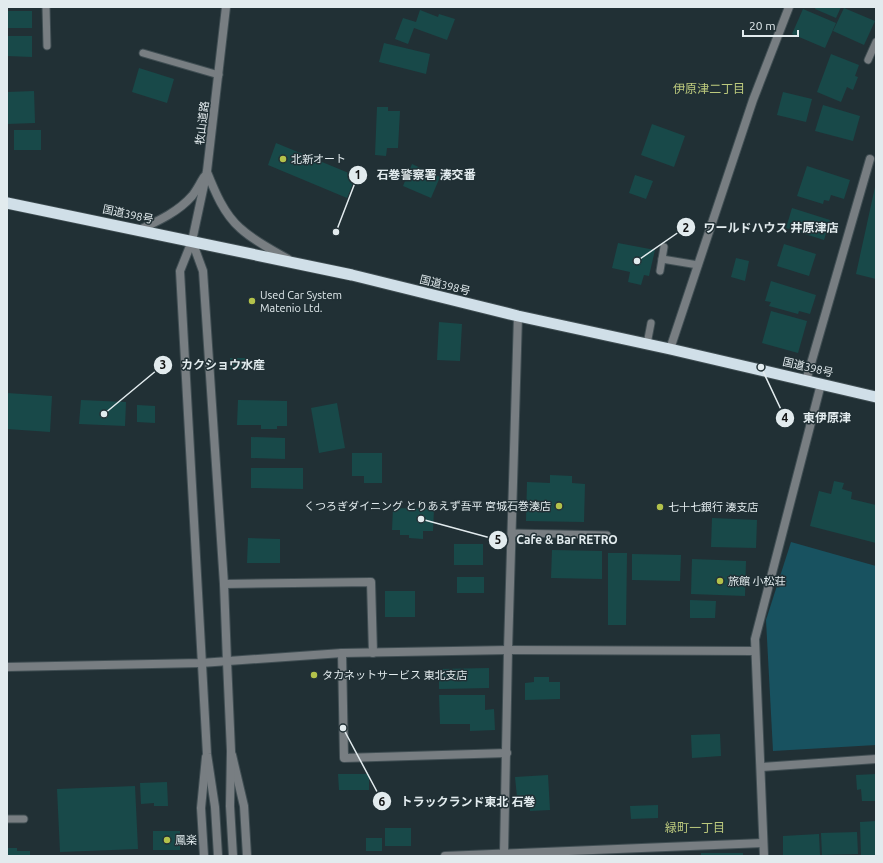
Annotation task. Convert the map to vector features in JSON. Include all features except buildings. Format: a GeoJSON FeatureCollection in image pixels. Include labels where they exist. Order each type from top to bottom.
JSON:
{"type":"FeatureCollection","features":[{"type":"Feature","properties":{"kind":"highway","name":"国道398号"},"geometry":{"type":"LineString","coordinates":[[7,203],[352,275],[518,316],[670,349],[876,397]]}},
{"type":"Feature","properties":{"kind":"street","name":"牧山道路"},"geometry":{"type":"LineString","coordinates":[[207,754],[180,271],[192,241],[207,172],[226,7]]}},
{"type":"Feature","properties":{"kind":"street"},"geometry":{"type":"LineString","coordinates":[[670,349],[753,100],[789,7]]}},
{"type":"Feature","properties":{"kind":"street"},"geometry":{"type":"LineString","coordinates":[[806,380],[870,159]]}},
{"type":"Feature","properties":{"kind":"street"},"geometry":{"type":"LineString","coordinates":[[139,230],[158,222],[177,209],[192,196],[207,172]]}},
{"type":"Feature","properties":{"kind":"street"},"geometry":{"type":"LineString","coordinates":[[207,172],[215,192],[227,212],[240,228],[293,262]]}},
{"type":"Feature","properties":{"kind":"street"},"geometry":{"type":"LineString","coordinates":[[192,241],[203,271],[224,584],[231,751],[230,806],[233,856]]}},
{"type":"Feature","properties":{"kind":"street"},"geometry":{"type":"LineString","coordinates":[[504,853],[508,650],[518,316]]}},
{"type":"Feature","properties":{"kind":"street"},"geometry":{"type":"LineString","coordinates":[[764,856],[755,639],[821,384]]}},
{"type":"Feature","properties":{"kind":"street"},"geometry":{"type":"LineString","coordinates":[[224,584],[371,582],[373,653]]}},
{"type":"Feature","properties":{"kind":"street"},"geometry":{"type":"LineString","coordinates":[[7,667],[201,663],[342,653],[508,650],[755,651]]}},
{"type":"Feature","properties":{"kind":"street"},"geometry":{"type":"LineString","coordinates":[[342,653],[344,758],[507,753]]}},
{"type":"Feature","properties":{"kind":"street"},"geometry":{"type":"LineString","coordinates":[[231,751],[244,806],[247,856]]}},
{"type":"Feature","properties":{"kind":"street"},"geometry":{"type":"LineString","coordinates":[[204,856],[201,808],[207,754]]}},
{"type":"Feature","properties":{"kind":"street"},"geometry":{"type":"LineString","coordinates":[[207,754],[215,807],[218,856]]}},
{"type":"Feature","properties":{"kind":"street"},"geometry":{"type":"LineString","coordinates":[[761,767],[876,759]]}},
{"type":"Feature","properties":{"kind":"street"},"geometry":{"type":"LineString","coordinates":[[445,856],[764,843]]}},
{"type":"Feature","properties":{"kind":"lane"},"geometry":{"type":"LineString","coordinates":[[46,7],[47,46]]}},
{"type":"Feature","properties":{"kind":"lane"},"geometry":{"type":"LineString","coordinates":[[868,60],[876,42]]}},
{"type":"Feature","properties":{"kind":"lane"},"geometry":{"type":"LineString","coordinates":[[143,53],[219,75]]}},
{"type":"Feature","properties":{"kind":"lane"},"geometry":{"type":"LineString","coordinates":[[660,270],[664,247]]}},
{"type":"Feature","properties":{"kind":"lane"},"geometry":{"type":"LineString","coordinates":[[662,259],[698,265]]}},
{"type":"Feature","properties":{"kind":"lane"},"geometry":{"type":"LineString","coordinates":[[647,344],[651,323]]}},
{"type":"Feature","properties":{"kind":"lane"},"geometry":{"type":"LineString","coordinates":[[512,533],[607,535]]}},
{"type":"Feature","properties":{"kind":"lane"},"geometry":{"type":"LineString","coordinates":[[7,819],[24,819]]}},
{"type":"Feature","properties":{"kind":"shaded area"},"geometry":{"type":"Polygon","coordinates":[[[791,542],[876,566],[876,745],[773,751],[766,620],[791,542]]]}},
{"type":"Feature","properties":{"kind":"place","name":"北新オート"},"geometry":{"type":"Point","coordinates":[283,159]}},
{"type":"Feature","properties":{"kind":"place","name":"石巻警察署 湊交番"},"geometry":{"type":"Point","coordinates":[336,232]}},
{"type":"Feature","properties":{"kind":"place","name":"ワールドハウス 井原津店"},"geometry":{"type":"Point","coordinates":[637,261]}},
{"type":"Feature","properties":{"kind":"place","name":"Used Car System Matenio Ltd."},"geometry":{"type":"Point","coordinates":[252,301]}},
{"type":"Feature","properties":{"kind":"place","name":"東伊原津"},"geometry":{"type":"Point","coordinates":[761,367]}},
{"type":"Feature","properties":{"kind":"place","name":"カクショウ水産"},"geometry":{"type":"Point","coordinates":[104,414]}},
{"type":"Feature","properties":{"kind":"place","name":"くつろぎダイニング とりあえず吾平 宮城石巻湊店"},"geometry":{"type":"Point","coordinates":[559,506]}},
{"type":"Feature","properties":{"kind":"place","name":"七十七銀行 湊支店"},"geometry":{"type":"Point","coordinates":[660,507]}},
{"type":"Feature","properties":{"kind":"place","name":"Cafe & Bar RETRO"},"geometry":{"type":"Point","coordinates":[421,519]}},
{"type":"Feature","properties":{"kind":"place","name":"旅館 小松荘"},"geometry":{"type":"Point","coordinates":[720,581]}},
{"type":"Feature","properties":{"kind":"place","name":"タカネットサービス 東北支店"},"geometry":{"type":"Point","coordinates":[314,675]}},
{"type":"Feature","properties":{"kind":"place","name":"トラックランド東北 石巻"},"geometry":{"type":"Point","coordinates":[343,728]}},
{"type":"Feature","properties":{"kind":"place","name":"鳳楽"},"geometry":{"type":"Point","coordinates":[167,840]}},
{"type":"Feature","properties":{"kind":"district","name":"伊原津二丁目"},"geometry":{"type":"Point","coordinates":[709,88]}},
{"type":"Feature","properties":{"kind":"district","name":"緑町一丁目"},"geometry":{"type":"Point","coordinates":[695,827]}}]}
